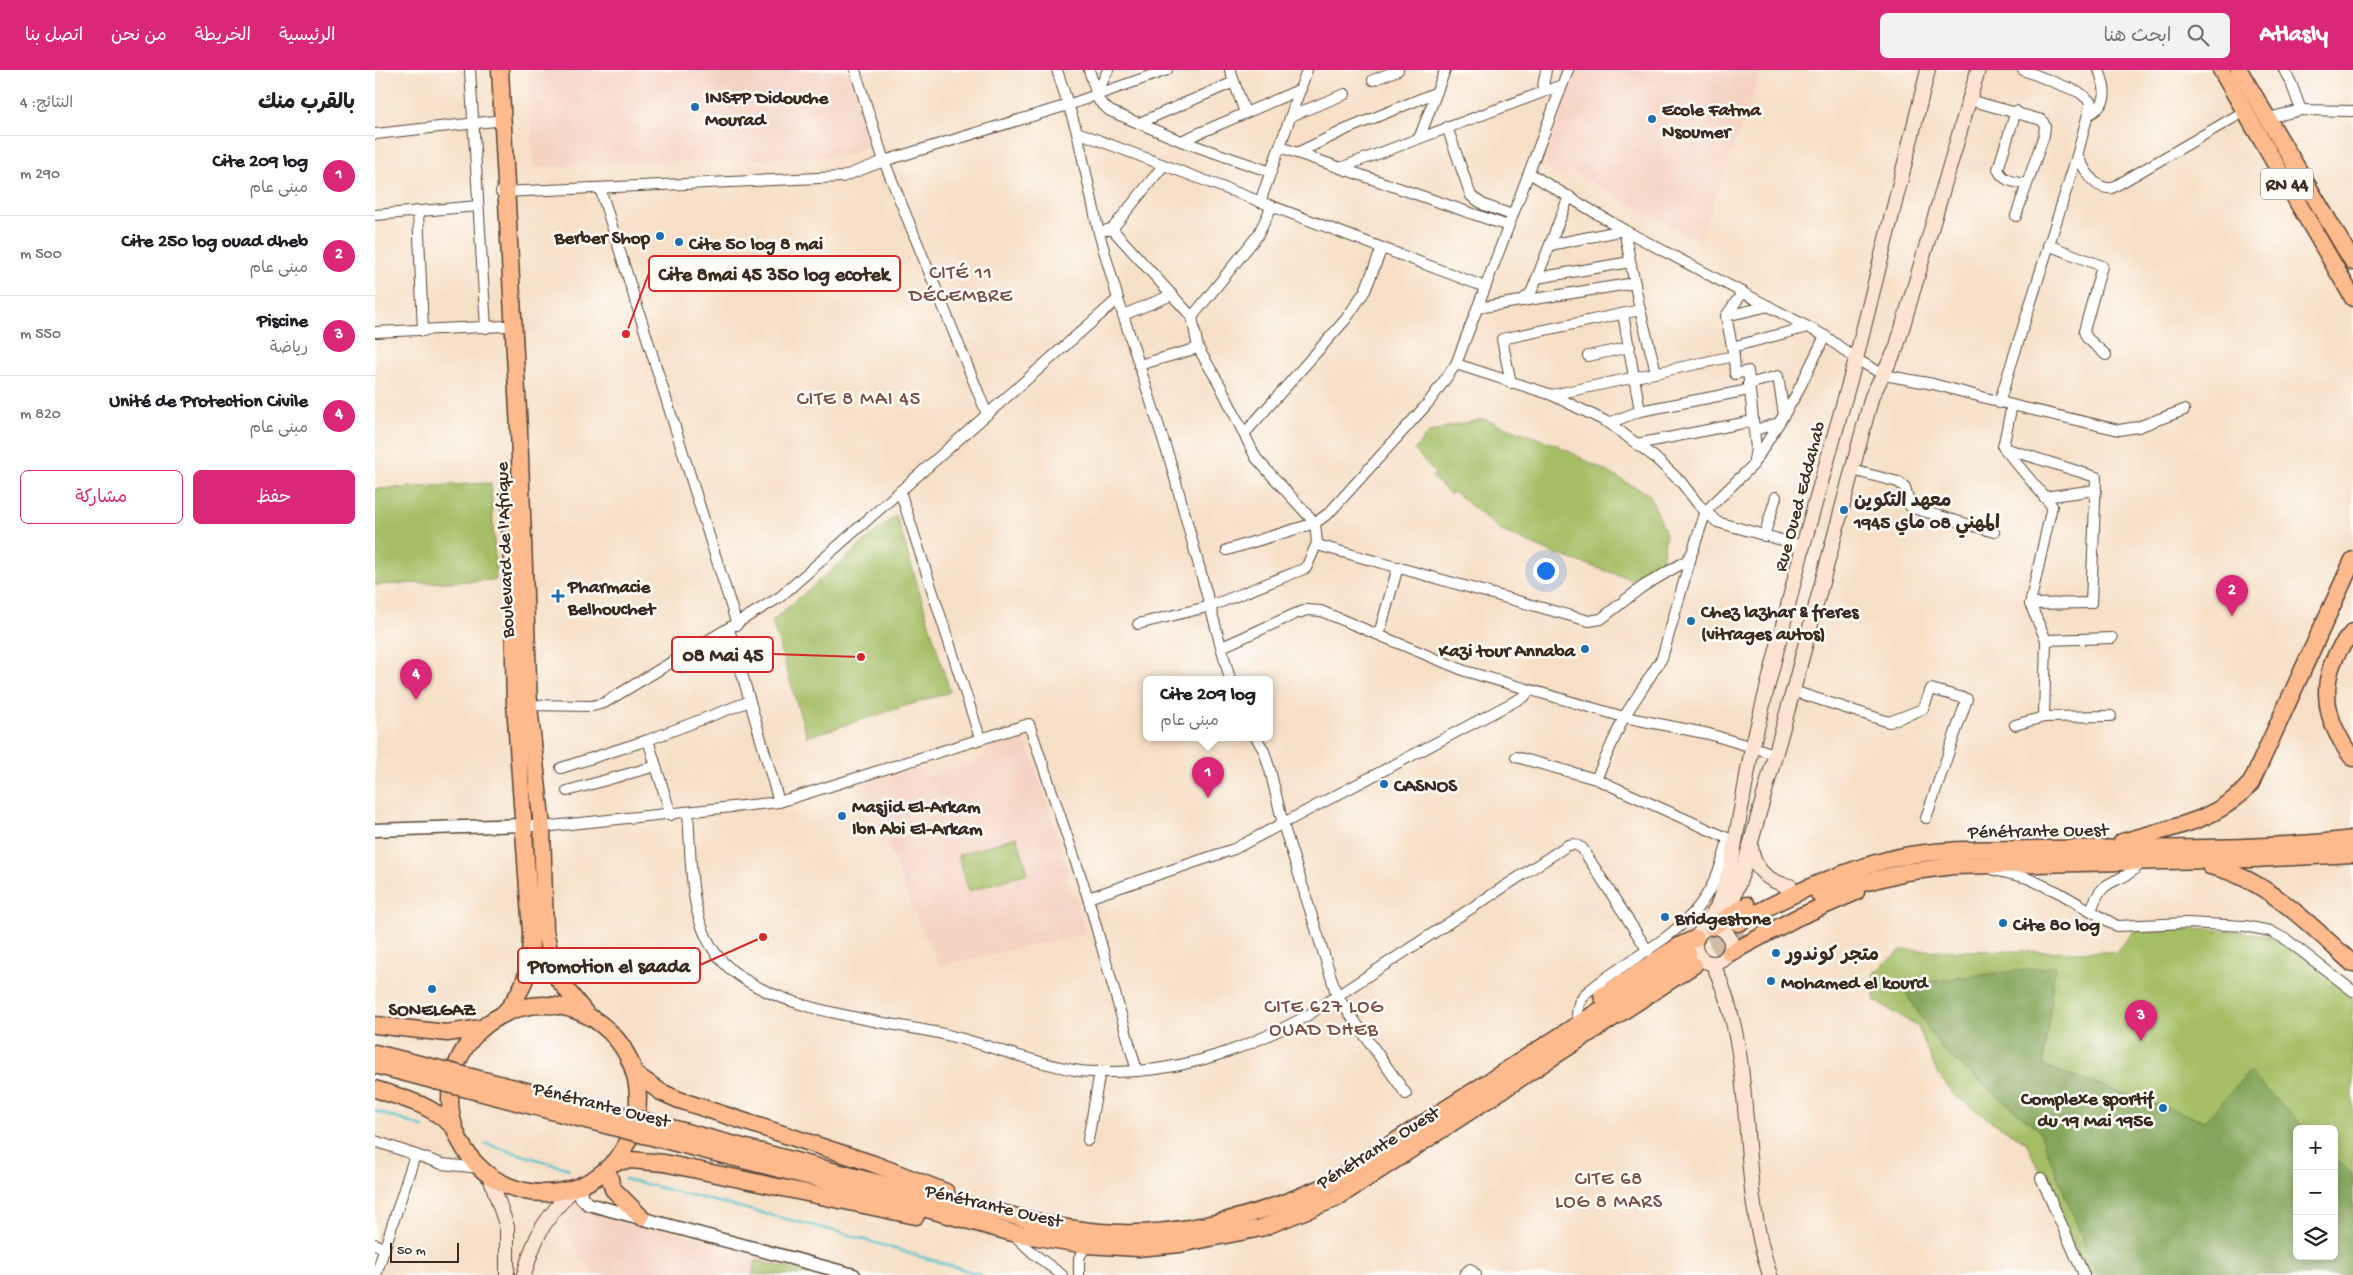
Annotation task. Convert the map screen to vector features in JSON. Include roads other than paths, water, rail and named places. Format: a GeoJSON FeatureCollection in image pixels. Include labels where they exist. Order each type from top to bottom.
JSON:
{"type":"FeatureCollection","features":[{"type":"Feature","properties":{"kind":"main road","name":"Boulevard de l'Afrique"},"geometry":{"type":"LineString","coordinates":[[492,70],[519,430],[523,825],[531,932],[531,962],[522,987],[512,1005],[502,1015]]}},
{"type":"Feature","properties":{"kind":"main road","name":"Boulevard de l'Afrique"},"geometry":{"type":"LineString","coordinates":[[500,70],[505,326],[522,705],[542,827],[547,948],[558,979],[587,1015]]}},
{"type":"Feature","properties":{"kind":"main road","name":"Rue Oued Eddahab"},"geometry":{"type":"LineString","coordinates":[[1720,928],[1721,897],[1753,748],[1803,546],[1856,359],[1928,70]]}},
{"type":"Feature","properties":{"kind":"main road"},"geometry":{"type":"LineString","coordinates":[[1549,1051],[1577,1014],[1671,950],[1720,928],[1751,838],[1793,691],[1872,396],[1884,375],[1899,340],[1978,70]]}},
{"type":"Feature","properties":{"kind":"main road","name":"RN 44"},"geometry":{"type":"LineString","coordinates":[[2221,70],[2353,298]]}},
{"type":"Feature","properties":{"kind":"main road","name":"RN 44"},"geometry":{"type":"LineString","coordinates":[[2239,70],[2353,262]]}},
{"type":"Feature","properties":{"kind":"main road"},"geometry":{"type":"LineString","coordinates":[[2104,848],[2211,815],[2240,796],[2259,768],[2353,560]]}},
{"type":"Feature","properties":{"kind":"main road"},"geometry":{"type":"LineString","coordinates":[[2353,632],[2333,661],[2326,691],[2333,726],[2353,758]]}},
{"type":"Feature","properties":{"kind":"main road"},"geometry":{"type":"LineString","coordinates":[[1751,838],[1751,848],[1757,867],[1771,880],[1790,886]]}},
{"type":"Feature","properties":{"kind":"main road","name":"Pénétrante Ouest"},"geometry":{"type":"LineString","coordinates":[[1720,928],[1790,895],[1846,874],[1901,857],[1937,853],[2104,848],[2252,847],[2353,839]]}},
{"type":"Feature","properties":{"kind":"main road","name":"Pénétrante Ouest"},"geometry":{"type":"LineString","coordinates":[[1720,928],[1819,894],[1906,872],[1976,865],[2253,859],[2353,854]]}},
{"type":"Feature","properties":{"kind":"main road"},"geometry":{"type":"LineString","coordinates":[[2169,860],[2230,870],[2253,881],[2353,964]]}},
{"type":"Feature","properties":{"kind":"main road"},"geometry":{"type":"LineString","coordinates":[[1723,988],[1696,954],[1720,928],[1753,902],[1790,886],[1821,876],[1846,874]]}},
{"type":"Feature","properties":{"kind":"main road"},"geometry":{"type":"LineString","coordinates":[[1701,961],[1729,955],[1796,918],[1859,891],[1875,879]]}},
{"type":"Feature","properties":{"kind":"main road"},"geometry":{"type":"LineString","coordinates":[[1720,928],[1729,937],[1729,955],[1723,988],[1744,1075],[1755,1224],[1770,1275]]}},
{"type":"Feature","properties":{"kind":"main road","name":"Pénétrante Ouest"},"geometry":{"type":"LineString","coordinates":[[971,1213],[1076,1230],[1138,1234],[1219,1222],[1293,1201],[1327,1185],[1701,961]]}},
{"type":"Feature","properties":{"kind":"main road"},"geometry":{"type":"LineString","coordinates":[[577,1187],[552,1193],[530,1192],[509,1187],[485,1172],[467,1153],[454,1126],[450,1105],[451,1084],[457,1063],[467,1044],[482,1028],[502,1015],[523,1007],[545,1004],[567,1007],[587,1015],[617,1039],[627,1055],[634,1073],[638,1096],[636,1120],[628,1142],[611,1165],[613,1189],[641,1217]]}},
{"type":"Feature","properties":{"kind":"main road"},"geometry":{"type":"LineString","coordinates":[[375,1026],[447,1033],[482,1028]]}},
{"type":"Feature","properties":{"kind":"main road","name":"Pénétrante Ouest"},"geometry":{"type":"LineString","coordinates":[[375,1065],[440,1076],[938,1199],[1013,1233],[1086,1245],[1138,1248],[1180,1244],[1251,1230],[1295,1216],[1335,1199],[1549,1051]]}},
{"type":"Feature","properties":{"kind":"main road","name":"Pénétrante Ouest"},"geometry":{"type":"LineString","coordinates":[[375,1052],[440,1076]]}},
{"type":"Feature","properties":{"kind":"main road"},"geometry":{"type":"LineString","coordinates":[[634,1073],[661,1092],[679,1100],[874,1164],[971,1213]]}},
{"type":"Feature","properties":{"kind":"main road"},"geometry":{"type":"LineString","coordinates":[[375,1089],[439,1112],[454,1126]]}},
{"type":"Feature","properties":{"kind":"main road"},"geometry":{"type":"LineString","coordinates":[[524,1275],[533,1241],[543,1224],[577,1187],[611,1165],[629,1160],[664,1163],[933,1219],[971,1213]]}},
{"type":"Feature","properties":{"kind":"main road"},"geometry":{"type":"LineString","coordinates":[[485,1172],[507,1227],[507,1275]]}},
{"type":"Feature","properties":{"kind":"street"},"geometry":{"type":"LineString","coordinates":[[470,70],[486,328]]}},
{"type":"Feature","properties":{"kind":"street"},"geometry":{"type":"LineString","coordinates":[[855,70],[884,161],[987,414]]}},
{"type":"Feature","properties":{"kind":"street"},"geometry":{"type":"LineString","coordinates":[[1057,70],[1077,132],[1099,233],[1118,299],[1171,464],[1229,676]]}},
{"type":"Feature","properties":{"kind":"street"},"geometry":{"type":"LineString","coordinates":[[1089,70],[1099,102],[1111,112],[1181,141],[1271,172]]}},
{"type":"Feature","properties":{"kind":"street"},"geometry":{"type":"LineString","coordinates":[[1096,96],[1108,70]]}},
{"type":"Feature","properties":{"kind":"street"},"geometry":{"type":"LineString","coordinates":[[502,192],[842,177],[884,161],[1096,96],[1167,70]]}},
{"type":"Feature","properties":{"kind":"street"},"geometry":{"type":"LineString","coordinates":[[1230,70],[1245,113]]}},
{"type":"Feature","properties":{"kind":"street"},"geometry":{"type":"LineString","coordinates":[[1260,202],[1307,70]]}},
{"type":"Feature","properties":{"kind":"street"},"geometry":{"type":"LineString","coordinates":[[1373,80],[1398,70]]}},
{"type":"Feature","properties":{"kind":"street"},"geometry":{"type":"LineString","coordinates":[[1420,136],[1445,70]]}},
{"type":"Feature","properties":{"kind":"street"},"geometry":{"type":"LineString","coordinates":[[1542,92],[1546,70]]}},
{"type":"Feature","properties":{"kind":"street"},"geometry":{"type":"LineString","coordinates":[[1227,550],[1315,523],[1329,513],[1429,402],[1456,364],[1568,70]]}},
{"type":"Feature","properties":{"kind":"street"},"geometry":{"type":"LineString","coordinates":[[1999,403],[2077,156],[2091,102],[2079,92],[2023,70]]}},
{"type":"Feature","properties":{"kind":"street"},"geometry":{"type":"LineString","coordinates":[[2088,116],[2101,108],[2104,100],[2104,82],[2099,70]]}},
{"type":"Feature","properties":{"kind":"street"},"geometry":{"type":"LineString","coordinates":[[2284,70],[2301,110]]}},
{"type":"Feature","properties":{"kind":"street"},"geometry":{"type":"LineString","coordinates":[[1139,123],[1234,82]]}},
{"type":"Feature","properties":{"kind":"street"},"geometry":{"type":"LineString","coordinates":[[1340,168],[1420,136],[1562,85]]}},
{"type":"Feature","properties":{"kind":"street"},"geometry":{"type":"LineString","coordinates":[[1181,141],[1301,89]]}},
{"type":"Feature","properties":{"kind":"street"},"geometry":{"type":"LineString","coordinates":[[1297,153],[1347,129],[1437,92]]}},
{"type":"Feature","properties":{"kind":"street"},"geometry":{"type":"LineString","coordinates":[[1291,116],[1345,94]]}},
{"type":"Feature","properties":{"kind":"street"},"geometry":{"type":"LineString","coordinates":[[1969,100],[2016,111],[2042,120],[2045,126],[2044,135],[2016,216]]}},
{"type":"Feature","properties":{"kind":"street"},"geometry":{"type":"LineString","coordinates":[[2268,118],[2301,110],[2353,111]]}},
{"type":"Feature","properties":{"kind":"street"},"geometry":{"type":"LineString","coordinates":[[2016,111],[1999,169],[2001,176],[2009,181],[2027,184]]}},
{"type":"Feature","properties":{"kind":"street"},"geometry":{"type":"LineString","coordinates":[[2077,156],[2095,184],[2103,189],[2111,188],[2245,112]]}},
{"type":"Feature","properties":{"kind":"street"},"geometry":{"type":"LineString","coordinates":[[375,134],[495,121]]}},
{"type":"Feature","properties":{"kind":"street"},"geometry":{"type":"LineString","coordinates":[[1447,126],[1471,196],[1484,205],[1512,215]]}},
{"type":"Feature","properties":{"kind":"street"},"geometry":{"type":"LineString","coordinates":[[1077,132],[1485,287]]}},
{"type":"Feature","properties":{"kind":"street"},"geometry":{"type":"LineString","coordinates":[[1280,147],[1508,226]]}},
{"type":"Feature","properties":{"kind":"street"},"geometry":{"type":"LineString","coordinates":[[1099,233],[1112,229],[1163,166]]}},
{"type":"Feature","properties":{"kind":"street"},"geometry":{"type":"LineString","coordinates":[[1529,174],[1624,230],[1825,336],[1856,359],[1884,375],[1933,384],[1999,403],[2119,430],[2138,427],[2184,410]]}},
{"type":"Feature","properties":{"kind":"street"},"geometry":{"type":"LineString","coordinates":[[600,188],[733,627],[750,701],[779,802]]}},
{"type":"Feature","properties":{"kind":"street"},"geometry":{"type":"LineString","coordinates":[[1521,301],[1531,293],[1569,196]]}},
{"type":"Feature","properties":{"kind":"street"},"geometry":{"type":"LineString","coordinates":[[375,215],[478,206]]}},
{"type":"Feature","properties":{"kind":"street"},"geometry":{"type":"LineString","coordinates":[[1192,317],[1258,235],[1272,206]]}},
{"type":"Feature","properties":{"kind":"street"},"geometry":{"type":"LineString","coordinates":[[418,211],[423,331]]}},
{"type":"Feature","properties":{"kind":"street"},"geometry":{"type":"LineString","coordinates":[[1112,229],[1192,317],[1198,348],[1256,458],[1315,523],[1317,543],[1306,568],[1211,606],[1138,624]]}},
{"type":"Feature","properties":{"kind":"street"},"geometry":{"type":"LineString","coordinates":[[1549,245],[1624,230]]}},
{"type":"Feature","properties":{"kind":"street"},"geometry":{"type":"LineString","coordinates":[[1624,230],[1656,372]]}},
{"type":"Feature","properties":{"kind":"street"},"geometry":{"type":"LineString","coordinates":[[2049,245],[2102,266],[2084,331],[2087,338],[2106,355]]}},
{"type":"Feature","properties":{"kind":"street"},"geometry":{"type":"LineString","coordinates":[[1244,434],[1346,319],[1365,291],[1382,248]]}},
{"type":"Feature","properties":{"kind":"street"},"geometry":{"type":"LineString","coordinates":[[1537,278],[1631,262]]}},
{"type":"Feature","properties":{"kind":"street"},"geometry":{"type":"LineString","coordinates":[[1477,308],[1635,283]]}},
{"type":"Feature","properties":{"kind":"street"},"geometry":{"type":"LineString","coordinates":[[1743,292],[1726,316],[1733,351],[1735,374],[1748,371],[1756,449],[1753,465]]}},
{"type":"Feature","properties":{"kind":"street"},"geometry":{"type":"LineString","coordinates":[[1123,315],[1172,295]]}},
{"type":"Feature","properties":{"kind":"street"},"geometry":{"type":"LineString","coordinates":[[522,705],[592,706],[605,703],[780,597],[1118,299]]}},
{"type":"Feature","properties":{"kind":"street"},"geometry":{"type":"LineString","coordinates":[[1726,316],[1769,306]]}},
{"type":"Feature","properties":{"kind":"street"},"geometry":{"type":"LineString","coordinates":[[1511,382],[1502,339],[1641,310]]}},
{"type":"Feature","properties":{"kind":"street"},"geometry":{"type":"LineString","coordinates":[[1623,314],[1640,411]]}},
{"type":"Feature","properties":{"kind":"street"},"geometry":{"type":"LineString","coordinates":[[375,332],[505,326]]}},
{"type":"Feature","properties":{"kind":"street"},"geometry":{"type":"LineString","coordinates":[[1552,395],[1656,372],[1733,351],[1808,327]]}},
{"type":"Feature","properties":{"kind":"street"},"geometry":{"type":"LineString","coordinates":[[1596,779],[1623,717],[1662,658],[1706,511],[1753,465],[1796,396],[1825,336]]}},
{"type":"Feature","properties":{"kind":"street"},"geometry":{"type":"LineString","coordinates":[[1588,356],[1630,347]]}},
{"type":"Feature","properties":{"kind":"street"},"geometry":{"type":"LineString","coordinates":[[1139,365],[1198,348]]}},
{"type":"Feature","properties":{"kind":"street"},"geometry":{"type":"LineString","coordinates":[[1456,364],[1552,395],[1609,424],[1637,444],[1681,482],[1706,511],[1722,525],[1803,546]]}},
{"type":"Feature","properties":{"kind":"street"},"geometry":{"type":"LineString","coordinates":[[1609,424],[1640,411],[1749,387],[1778,376],[1781,419]]}},
{"type":"Feature","properties":{"kind":"street"},"geometry":{"type":"LineString","coordinates":[[2003,448],[2012,405]]}},
{"type":"Feature","properties":{"kind":"street"},"geometry":{"type":"LineString","coordinates":[[1637,444],[1781,419]]}},
{"type":"Feature","properties":{"kind":"street"},"geometry":{"type":"LineString","coordinates":[[2003,448],[2096,478],[2091,603],[2031,604]]}},
{"type":"Feature","properties":{"kind":"street"},"geometry":{"type":"LineString","coordinates":[[2003,448],[2052,506],[2031,604],[2046,640],[2044,717]]}},
{"type":"Feature","properties":{"kind":"street"},"geometry":{"type":"LineString","coordinates":[[1852,470],[1898,482],[1905,486],[1910,506],[1916,510],[1994,532]]}},
{"type":"Feature","properties":{"kind":"street"},"geometry":{"type":"LineString","coordinates":[[2044,497],[2096,490]]}},
{"type":"Feature","properties":{"kind":"street"},"geometry":{"type":"LineString","coordinates":[[900,491],[980,738]]}},
{"type":"Feature","properties":{"kind":"street"},"geometry":{"type":"LineString","coordinates":[[1764,536],[1776,497]]}},
{"type":"Feature","properties":{"kind":"street"},"geometry":{"type":"LineString","coordinates":[[1317,543],[1321,546],[1596,621],[1642,588],[1686,561],[1692,553]]}},
{"type":"Feature","properties":{"kind":"street"},"geometry":{"type":"LineString","coordinates":[[1379,634],[1398,567]]}},
{"type":"Feature","properties":{"kind":"street"},"geometry":{"type":"LineString","coordinates":[[1222,647],[1307,610],[1321,611],[1465,671],[1623,717],[1709,734],[1775,754]]}},
{"type":"Feature","properties":{"kind":"street"},"geometry":{"type":"LineString","coordinates":[[2046,640],[2113,638]]}},
{"type":"Feature","properties":{"kind":"street"},"geometry":{"type":"LineString","coordinates":[[1793,691],[1889,722],[1923,709],[1931,688],[1967,699],[1926,818]]}},
{"type":"Feature","properties":{"kind":"street"},"geometry":{"type":"LineString","coordinates":[[1088,898],[1234,849],[1525,696],[1529,690]]}},
{"type":"Feature","properties":{"kind":"street"},"geometry":{"type":"LineString","coordinates":[[561,768],[648,740],[750,701]]}},
{"type":"Feature","properties":{"kind":"street"},"geometry":{"type":"LineString","coordinates":[[2015,725],[2044,717],[2111,716]]}},
{"type":"Feature","properties":{"kind":"street"},"geometry":{"type":"LineString","coordinates":[[375,830],[523,825],[542,827],[671,815],[779,802],[1029,724],[1088,898],[1137,1071]]}},
{"type":"Feature","properties":{"kind":"street"},"geometry":{"type":"LineString","coordinates":[[648,740],[671,815]]}},
{"type":"Feature","properties":{"kind":"street"},"geometry":{"type":"LineString","coordinates":[[1258,741],[1264,751],[1270,770],[1283,824],[1337,996],[1405,1094]]}},
{"type":"Feature","properties":{"kind":"street"},"geometry":{"type":"LineString","coordinates":[[1516,756],[1596,779],[1732,841],[1709,893],[1691,916],[1648,952],[1585,993],[1579,1003],[1577,1014]]}},
{"type":"Feature","properties":{"kind":"street"},"geometry":{"type":"LineString","coordinates":[[567,791],[656,766]]}},
{"type":"Feature","properties":{"kind":"street"},"geometry":{"type":"LineString","coordinates":[[688,813],[694,894],[700,922],[711,946],[724,963],[741,978],[782,997],[817,1008],[935,1032],[1081,1071],[1137,1071],[1195,1062],[1227,1054],[1282,1029],[1337,996],[1571,844],[1582,848],[1648,952]]}},
{"type":"Feature","properties":{"kind":"street"},"geometry":{"type":"LineString","coordinates":[[2091,911],[2096,894],[2104,885],[2129,874],[2142,862]]}},
{"type":"Feature","properties":{"kind":"street"},"geometry":{"type":"LineString","coordinates":[[1976,865],[2027,878],[2117,926],[2187,923],[2245,926],[2270,931],[2287,940],[2353,991]]}},
{"type":"Feature","properties":{"kind":"street"},"geometry":{"type":"LineString","coordinates":[[1088,1140],[1100,1071]]}},
{"type":"Feature","properties":{"kind":"street"},"geometry":{"type":"LineString","coordinates":[[375,1141],[452,1166],[485,1172]]}},
{"type":"Feature","properties":{"kind":"street"},"geometry":{"type":"LineString","coordinates":[[376,1275],[415,1155]]}},
{"type":"Feature","properties":{"kind":"street"},"geometry":{"type":"LineString","coordinates":[[2041,1178],[2085,1275]]}},
{"type":"Feature","properties":{"kind":"street"},"geometry":{"type":"LineString","coordinates":[[577,1187],[585,1203],[854,1275]]}},
{"type":"Feature","properties":{"kind":"street"},"geometry":{"type":"LineString","coordinates":[[1013,1233],[1034,1254],[1062,1275]]}},
{"type":"Feature","properties":{"kind":"street"},"geometry":{"type":"LineString","coordinates":[[375,1244],[385,1249]]}},
{"type":"Feature","properties":{"kind":"street"},"geometry":{"type":"LineString","coordinates":[[1079,1275],[1079,1258],[1086,1245]]}},
{"type":"Feature","properties":{"kind":"street"},"geometry":{"type":"LineString","coordinates":[[1464,1275],[1470,1269],[1476,1275]]}},
{"type":"Feature","properties":{"kind":"waterway"},"geometry":{"type":"LineString","coordinates":[[375,1111],[423,1127]]}},
{"type":"Feature","properties":{"kind":"waterway"},"geometry":{"type":"LineString","coordinates":[[486,1144],[569,1169]]}},
{"type":"Feature","properties":{"kind":"waterway"},"geometry":{"type":"LineString","coordinates":[[625,1179],[839,1232],[981,1275]]}},
{"type":"Feature","properties":{"kind":"tunnel"},"geometry":{"type":"LineString","coordinates":[[1688,954],[1725,930]]}},
{"type":"Feature","properties":{"kind":"tunnel"},"geometry":{"type":"LineString","coordinates":[[1694,965],[1743,931]]}},
{"type":"Feature","properties":{"kind":"place","name":"INSFP Didouche Mourad"},"geometry":{"type":"Point","coordinates":[695,107]}},
{"type":"Feature","properties":{"kind":"place","name":"Ecole Fatma Nsoumer"},"geometry":{"type":"Point","coordinates":[1652,119]}},
{"type":"Feature","properties":{"kind":"place","name":"Berber Shop"},"geometry":{"type":"Point","coordinates":[660,236]}},
{"type":"Feature","properties":{"kind":"place","name":"Cite 50 log 8 mai"},"geometry":{"type":"Point","coordinates":[679,242]}},
{"type":"Feature","properties":{"kind":"place","name":"Cite 8mai 45 350 log ecotek"},"geometry":{"type":"Point","coordinates":[626,334]}},
{"type":"Feature","properties":{"kind":"place","name":"معهد التكوين المهني 08 ماي 1945"},"geometry":{"type":"Point","coordinates":[1844,510]}},
{"type":"Feature","properties":{"kind":"place","name":"Pharmacie Belhouchet"},"geometry":{"type":"Point","coordinates":[558,596]}},
{"type":"Feature","properties":{"kind":"place","name":"Cite 250 log ouad dheb"},"geometry":{"type":"Point","coordinates":[2232,616]}},
{"type":"Feature","properties":{"kind":"place","name":"Chez lazhar & freres (vitrages autos)"},"geometry":{"type":"Point","coordinates":[1691,621]}},
{"type":"Feature","properties":{"kind":"place","name":"Kazi tour Annaba"},"geometry":{"type":"Point","coordinates":[1585,649]}},
{"type":"Feature","properties":{"kind":"place","name":"08 Mai 45"},"geometry":{"type":"Point","coordinates":[861,657]}},
{"type":"Feature","properties":{"kind":"place","name":"Unité de Protection Civile"},"geometry":{"type":"Point","coordinates":[416,700]}},
{"type":"Feature","properties":{"kind":"place","name":"CASNOS"},"geometry":{"type":"Point","coordinates":[1384,784]}},
{"type":"Feature","properties":{"kind":"place","name":"Cite 209 log"},"geometry":{"type":"Point","coordinates":[1208,798]}},
{"type":"Feature","properties":{"kind":"place","name":"Masjid El-Arkam Ibn Abi El-Arkam"},"geometry":{"type":"Point","coordinates":[842,816]}},
{"type":"Feature","properties":{"kind":"place","name":"Bridgestone"},"geometry":{"type":"Point","coordinates":[1665,917]}},
{"type":"Feature","properties":{"kind":"place","name":"Cite 80 log"},"geometry":{"type":"Point","coordinates":[2003,923]}},
{"type":"Feature","properties":{"kind":"place","name":"Promotion el saada"},"geometry":{"type":"Point","coordinates":[763,937]}},
{"type":"Feature","properties":{"kind":"place","name":"متجر كوندور"},"geometry":{"type":"Point","coordinates":[1776,953]}},
{"type":"Feature","properties":{"kind":"place","name":"Mohamed el kourd"},"geometry":{"type":"Point","coordinates":[1771,981]}},
{"type":"Feature","properties":{"kind":"place","name":"SONELGAZ"},"geometry":{"type":"Point","coordinates":[432,989]}},
{"type":"Feature","properties":{"kind":"place","name":"Piscine"},"geometry":{"type":"Point","coordinates":[2141,1041]}},
{"type":"Feature","properties":{"kind":"place","name":"Complexe sportif du 19 Mai 1956"},"geometry":{"type":"Point","coordinates":[2163,1108]}},
{"type":"Feature","properties":{"kind":"district","name":"CITÉ 11 DÉCEMBRE"},"geometry":{"type":"Point","coordinates":[961,282]}},
{"type":"Feature","properties":{"kind":"district","name":"CITE 8 MAI 45"},"geometry":{"type":"Point","coordinates":[859,397]}},
{"type":"Feature","properties":{"kind":"district","name":"CITE 627 LOG OUAD DHEB"},"geometry":{"type":"Point","coordinates":[1324,1016]}},
{"type":"Feature","properties":{"kind":"district","name":"CITE 68 LOG 8 MARS"},"geometry":{"type":"Point","coordinates":[1609,1188]}}]}
